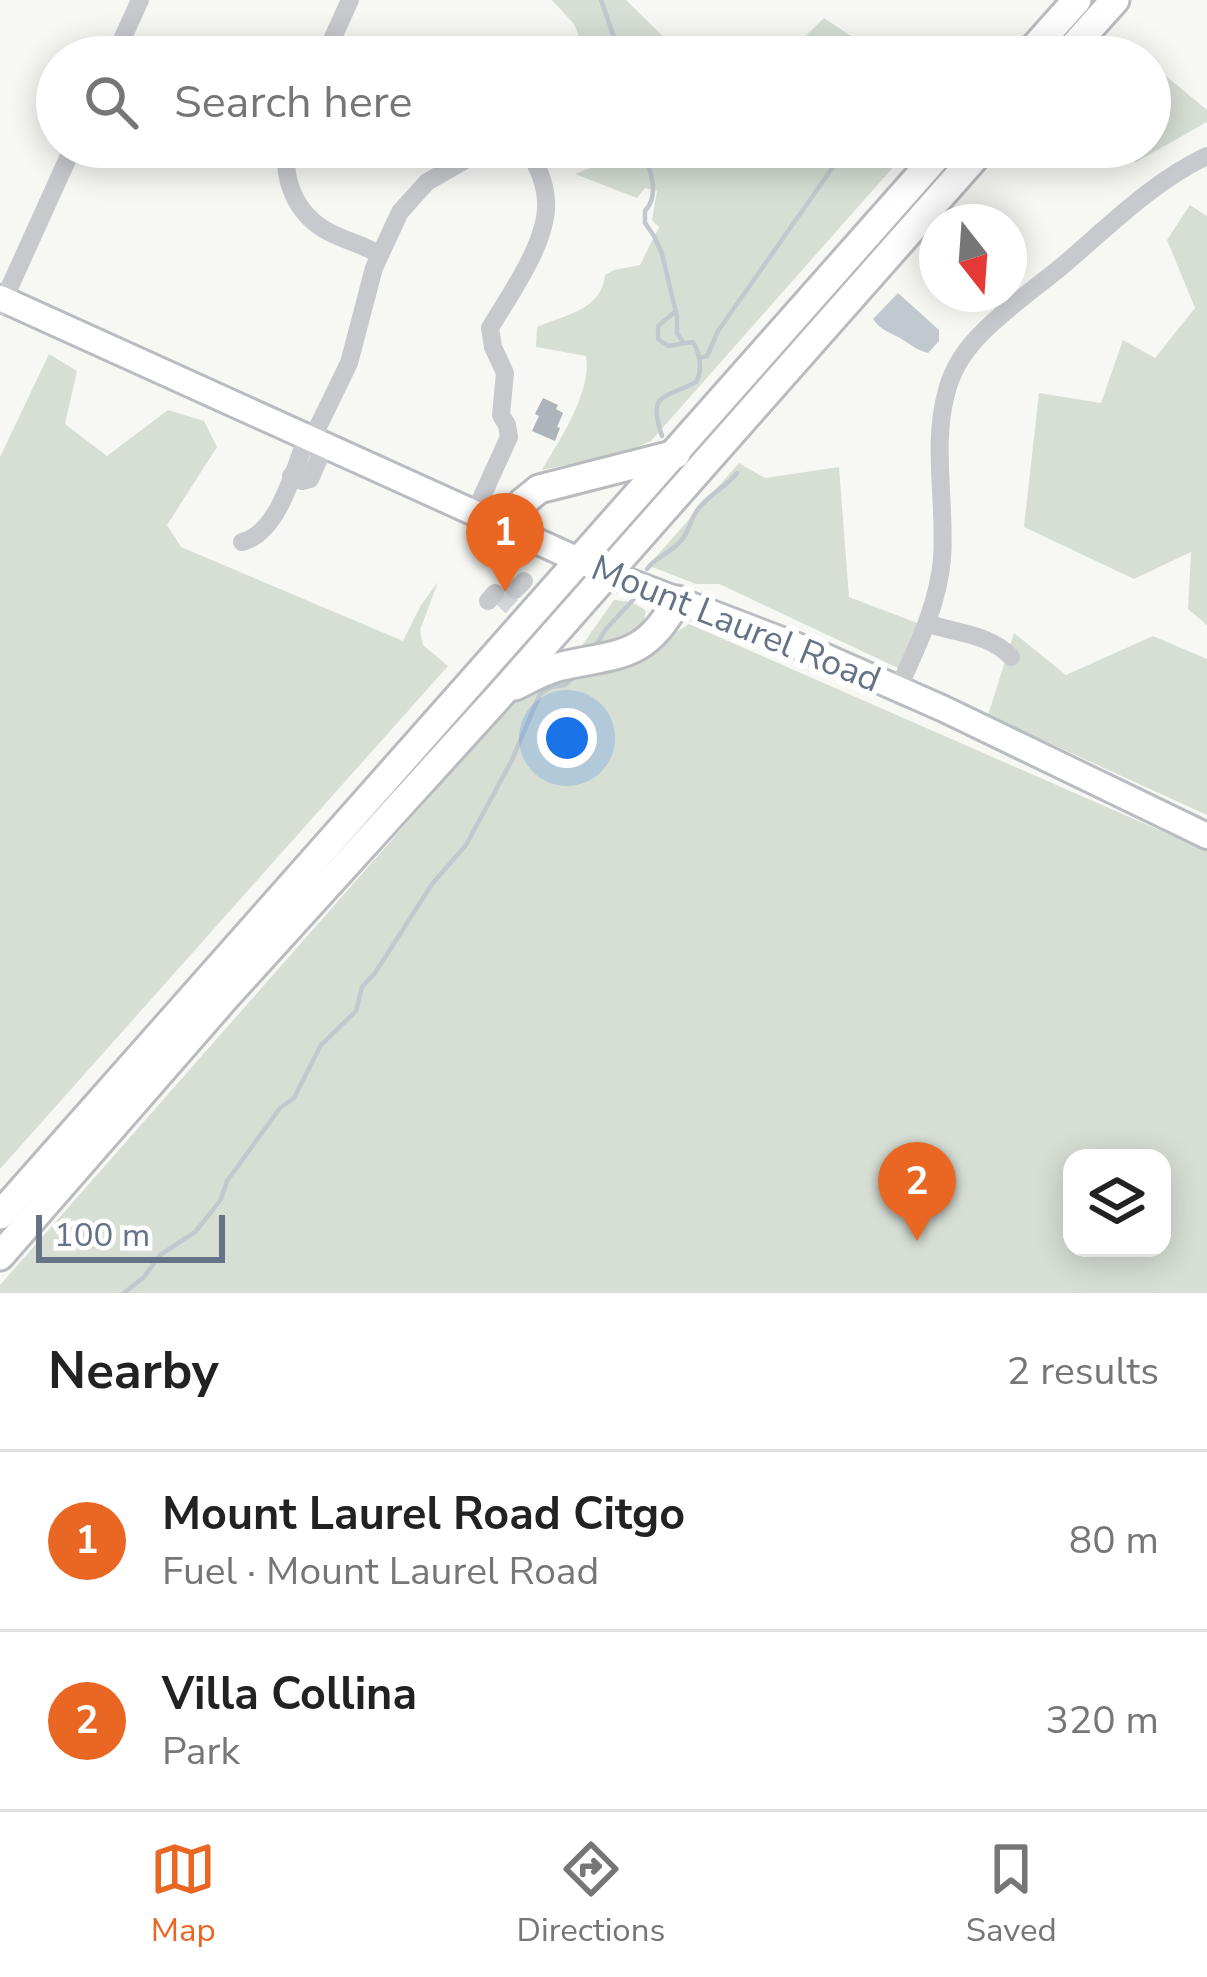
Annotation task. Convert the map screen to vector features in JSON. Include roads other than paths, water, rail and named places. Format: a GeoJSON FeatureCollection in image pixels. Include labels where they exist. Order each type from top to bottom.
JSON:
{"type":"FeatureCollection","features":[{"type":"Feature","properties":{"kind":"highway"},"geometry":{"type":"LineString","coordinates":[[1045,36],[1077,0]]}},
{"type":"Feature","properties":{"kind":"highway"},"geometry":{"type":"LineString","coordinates":[[1083,36],[1115,0]]}},
{"type":"Feature","properties":{"kind":"highway"},"geometry":{"type":"LineString","coordinates":[[0,1256],[224,998],[501,694],[676,454],[927,168]]}},
{"type":"Feature","properties":{"kind":"highway"},"geometry":{"type":"LineString","coordinates":[[0,1215],[964,168]]}},
{"type":"Feature","properties":{"kind":"highway"},"geometry":{"type":"LineString","coordinates":[[505,526],[539,490],[676,454]]}},
{"type":"Feature","properties":{"kind":"highway"},"geometry":{"type":"LineString","coordinates":[[501,694],[551,669],[634,650],[661,625],[676,600]]}},
{"type":"Feature","properties":{"kind":"main road","name":"Mount Laurel Road"},"geometry":{"type":"LineString","coordinates":[[1,302],[594,567],[898,689],[1207,836]]}},
{"type":"Feature","properties":{"kind":"street"},"geometry":{"type":"LineString","coordinates":[[124,36],[140,0]]}},
{"type":"Feature","properties":{"kind":"street"},"geometry":{"type":"LineString","coordinates":[[334,36],[350,0]]}},
{"type":"Feature","properties":{"kind":"street"},"geometry":{"type":"LineString","coordinates":[[898,689],[927,623],[938,584],[942,417],[951,376],[962,357],[991,324],[1121,215],[1207,156]]}},
{"type":"Feature","properties":{"kind":"street"},"geometry":{"type":"LineString","coordinates":[[1,302],[63,168]]}},
{"type":"Feature","properties":{"kind":"street"},"geometry":{"type":"LineString","coordinates":[[286,168],[301,210],[322,229],[380,255]]}},
{"type":"Feature","properties":{"kind":"street"},"geometry":{"type":"LineString","coordinates":[[242,542],[258,536],[276,514],[291,476],[314,440],[349,363],[370,279],[400,212],[422,187],[450,168]]}},
{"type":"Feature","properties":{"kind":"street"},"geometry":{"type":"LineString","coordinates":[[476,512],[508,437],[501,415],[505,373],[490,328],[524,272],[546,207],[536,168]]}},
{"type":"Feature","properties":{"kind":"street"},"geometry":{"type":"LineString","coordinates":[[927,623],[987,639],[1011,657]]}},
{"type":"Feature","properties":{"kind":"waterway"},"geometry":{"type":"LineString","coordinates":[[601,0],[614,36]]}},
{"type":"Feature","properties":{"kind":"waterway"},"geometry":{"type":"LineString","coordinates":[[649,168],[653,189],[645,223],[662,254],[677,333],[683,342]]}},
{"type":"Feature","properties":{"kind":"waterway"},"geometry":{"type":"LineString","coordinates":[[699,358],[707,356],[718,331],[832,168]]}},
{"type":"Feature","properties":{"kind":"waterway"},"geometry":{"type":"LineString","coordinates":[[662,436],[658,404],[696,382],[699,372],[693,342],[668,346],[658,339],[658,326],[676,311]]}},
{"type":"Feature","properties":{"kind":"waterway"},"geometry":{"type":"LineString","coordinates":[[647,569],[681,541],[700,506],[737,473]]}},
{"type":"Feature","properties":{"kind":"waterway"},"geometry":{"type":"LineString","coordinates":[[595,647],[633,600]]}},
{"type":"Feature","properties":{"kind":"waterway"},"geometry":{"type":"LineString","coordinates":[[124,1293],[160,1255],[195,1232],[221,1199],[227,1181],[280,1108],[294,1098],[321,1045],[356,1011],[362,987],[432,884],[466,845],[512,760],[540,694],[565,685],[578,674]]}},
{"type":"Feature","properties":{"kind":"tunnel"},"geometry":{"type":"LineString","coordinates":[[499,607],[515,590]]}},
{"type":"Feature","properties":{"kind":"place","name":"Mount Laurel Road Citgo"},"geometry":{"type":"Point","coordinates":[505,592]}},
{"type":"Feature","properties":{"kind":"place","name":"Villa Collina"},"geometry":{"type":"Point","coordinates":[917,1241]}}]}
